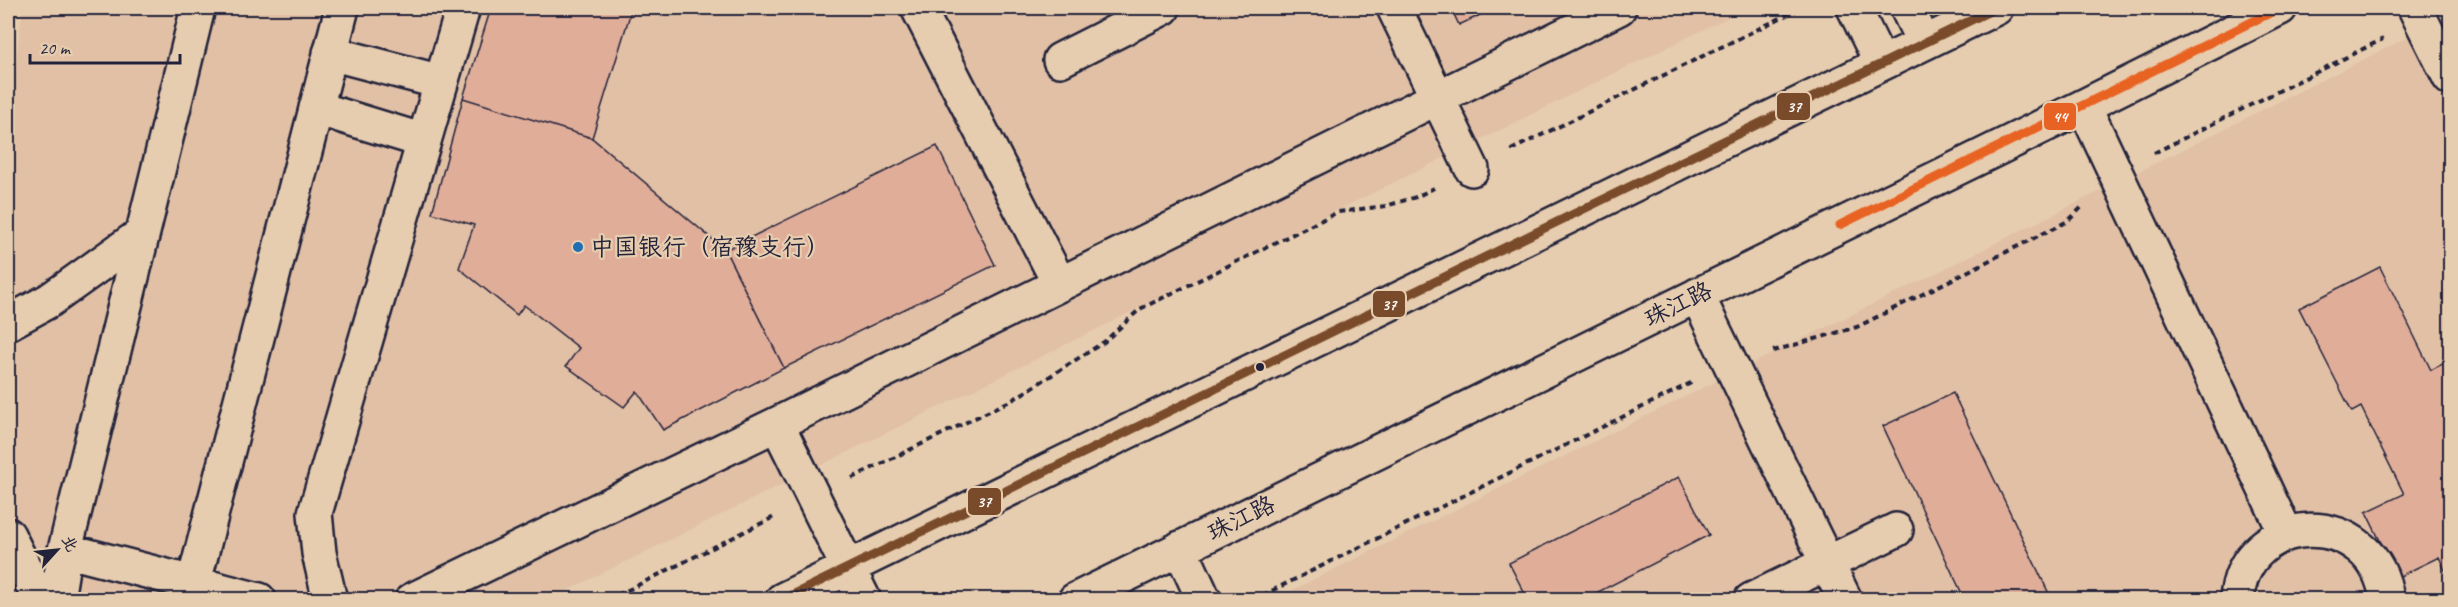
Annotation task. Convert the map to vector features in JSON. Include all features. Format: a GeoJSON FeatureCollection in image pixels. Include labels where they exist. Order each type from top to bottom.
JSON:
{"type":"FeatureCollection","features":[{"type":"Feature","properties":{"kind":"street"},"geometry":{"type":"LineString","coordinates":[[57,600],[65,550],[198,8]]}},
{"type":"Feature","properties":{"kind":"street"},"geometry":{"type":"LineString","coordinates":[[194,582],[342,8]]}},
{"type":"Feature","properties":{"kind":"street"},"geometry":{"type":"LineString","coordinates":[[330,600],[319,553],[315,513],[463,8]]}},
{"type":"Feature","properties":{"kind":"street"},"geometry":{"type":"LineString","coordinates":[[918,8],[1059,284]]}},
{"type":"Feature","properties":{"kind":"street"},"geometry":{"type":"LineString","coordinates":[[1060,60],[1163,8]]}},
{"type":"Feature","properties":{"kind":"street"},"geometry":{"type":"LineString","coordinates":[[1394,8],[1472,169]]}},
{"type":"Feature","properties":{"kind":"street"},"geometry":{"type":"LineString","coordinates":[[412,600],[777,423],[1619,8]]}},
{"type":"Feature","properties":{"kind":"street"},"geometry":{"type":"LineString","coordinates":[[1854,8],[1881,63]]}},
{"type":"Feature","properties":{"kind":"street"},"geometry":{"type":"LineString","coordinates":[[1907,8],[1924,43]]}},
{"type":"Feature","properties":{"kind":"street"},"geometry":{"type":"LineString","coordinates":[[782,600],[1996,8]]}},
{"type":"Feature","properties":{"kind":"street","name":"珠江路"},"geometry":{"type":"LineString","coordinates":[[1075,600],[2280,8]]}},
{"type":"Feature","properties":{"kind":"street"},"geometry":{"type":"LineString","coordinates":[[2418,14],[2451,78]]}},
{"type":"Feature","properties":{"kind":"street"},"geometry":{"type":"LineString","coordinates":[[330,53],[441,82]]}},
{"type":"Feature","properties":{"kind":"street"},"geometry":{"type":"LineString","coordinates":[[2084,106],[2286,534]]}},
{"type":"Feature","properties":{"kind":"street"},"geometry":{"type":"LineString","coordinates":[[316,108],[424,141]]}},
{"type":"Feature","properties":{"kind":"street"},"geometry":{"type":"LineString","coordinates":[[8,323],[50,300],[142,234]]}},
{"type":"Feature","properties":{"kind":"street"},"geometry":{"type":"LineString","coordinates":[[1697,295],[1845,600]]}},
{"type":"Feature","properties":{"kind":"street"},"geometry":{"type":"LineString","coordinates":[[777,423],[864,600]]}},
{"type":"Feature","properties":{"kind":"street"},"geometry":{"type":"LineString","coordinates":[[2237,600],[2238,588],[2247,564],[2265,545],[2286,534],[2311,529],[2336,533],[2357,544],[2375,562],[2385,584],[2387,600]]}},
{"type":"Feature","properties":{"kind":"street"},"geometry":{"type":"LineString","coordinates":[[1751,600],[1896,530]]}},
{"type":"Feature","properties":{"kind":"street"},"geometry":{"type":"LineString","coordinates":[[8,535],[40,600]]}},
{"type":"Feature","properties":{"kind":"street"},"geometry":{"type":"LineString","coordinates":[[1180,548],[1204,600]]}},
{"type":"Feature","properties":{"kind":"street"},"geometry":{"type":"LineString","coordinates":[[65,550],[259,600]]}},
{"type":"Feature","properties":{"kind":"path"},"geometry":{"type":"LineString","coordinates":[[608,600],[1014,399],[1104,342],[1140,309],[1338,212],[1386,206],[1416,197],[1801,8]]}},
{"type":"Feature","properties":{"kind":"path"},"geometry":{"type":"LineString","coordinates":[[1253,600],[1731,364],[1857,327],[2068,221],[2115,172],[2418,14]]}},
{"type":"Feature","properties":{"kind":"shaded area"},"geometry":{"type":"Polygon","coordinates":[[[23,8],[1747,8],[550,599],[8,600],[8,121],[23,8]]]}},
{"type":"Feature","properties":{"kind":"shaded area"},"geometry":{"type":"Polygon","coordinates":[[[2450,16],[2450,599],[1272,600],[1918,282],[2450,16]]]}},
{"type":"Feature","properties":{"kind":"building"},"geometry":{"type":"Polygon","coordinates":[[[491,8],[632,8],[592,138],[463,98],[491,8]]]}},
{"type":"Feature","properties":{"kind":"building"},"geometry":{"type":"Polygon","coordinates":[[[1451,8],[1495,8],[1459,25],[1451,8]]]}},
{"type":"Feature","properties":{"kind":"building"},"geometry":{"type":"Polygon","coordinates":[[[1451,8],[1495,8],[1459,25],[1451,8]]]}},
{"type":"Feature","properties":{"kind":"building"},"geometry":{"type":"Polygon","coordinates":[[[463,98],[592,138],[725,250],[784,368],[663,430],[637,391],[624,407],[566,366],[579,348],[524,305],[517,315],[459,268],[474,225],[432,213],[463,98]]]}},
{"type":"Feature","properties":{"kind":"building"},"geometry":{"type":"Polygon","coordinates":[[[937,146],[995,265],[784,368],[725,250],[937,146]]]}},
{"type":"Feature","properties":{"kind":"building"},"geometry":{"type":"Polygon","coordinates":[[[2380,267],[2431,370],[2450,360],[2450,581],[2439,557],[2398,577],[2366,512],[2404,494],[2361,407],[2352,412],[2299,308],[2380,267]]]}},
{"type":"Feature","properties":{"kind":"building"},"geometry":{"type":"Polygon","coordinates":[[[1953,393],[2052,600],[1965,600],[1883,426],[1953,393]]]}},
{"type":"Feature","properties":{"kind":"building"},"geometry":{"type":"Polygon","coordinates":[[[1679,477],[1709,535],[1594,594],[1597,600],[1528,600],[1509,563],[1679,477]]]}},
{"type":"Feature","properties":{"kind":"transit line","name":"37"},"geometry":{"type":"LineString","coordinates":[[782,600],[1996,8]]}},
{"type":"Feature","properties":{"kind":"transit line","name":"44"},"geometry":{"type":"LineString","coordinates":[[1840,225],[2280,8]]}},
{"type":"Feature","properties":{"kind":"place","name":"中国银行（宿豫支行）"},"geometry":{"type":"Point","coordinates":[578,247]}}]}
